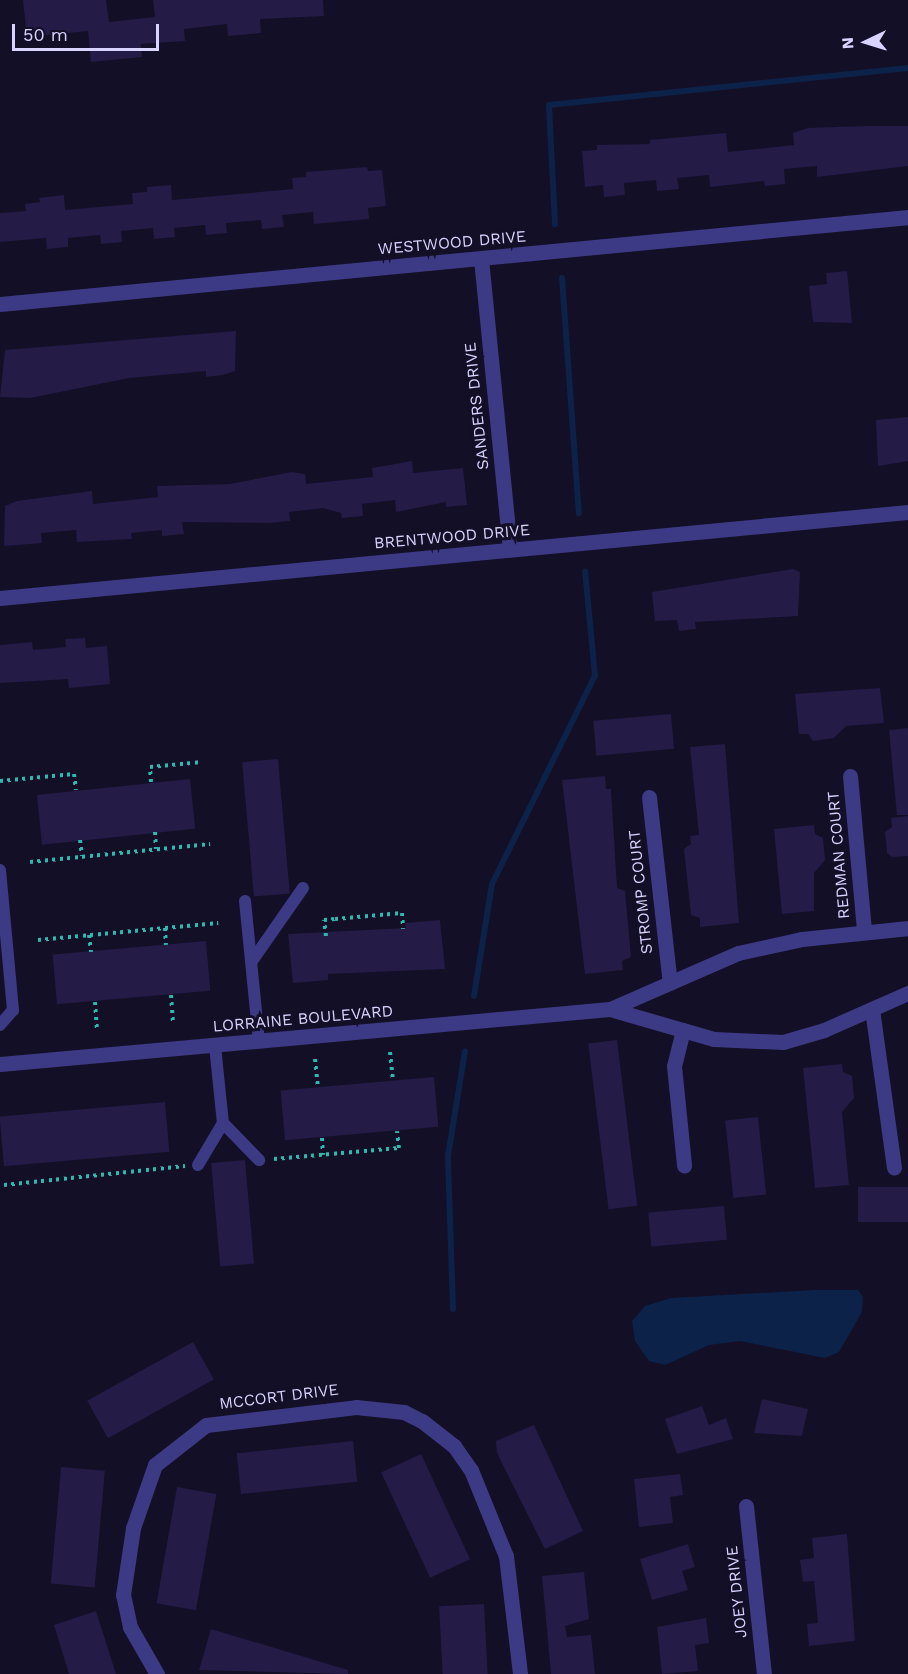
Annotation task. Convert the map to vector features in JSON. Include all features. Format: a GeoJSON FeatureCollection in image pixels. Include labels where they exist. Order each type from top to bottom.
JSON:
{"type":"FeatureCollection","features":[{"type":"Feature","properties":{"kind":"street","name":"WESTWOOD DRIVE"},"geometry":{"type":"LineString","coordinates":[[0,304],[908,217]]}},
{"type":"Feature","properties":{"kind":"street","name":"SANDERS DRIVE"},"geometry":{"type":"LineString","coordinates":[[481,259],[510,550]]}},
{"type":"Feature","properties":{"kind":"street","name":"BRENTWOOD DRIVE"},"geometry":{"type":"LineString","coordinates":[[0,598],[908,512]]}},
{"type":"Feature","properties":{"kind":"street","name":"REDMAN COURT"},"geometry":{"type":"LineString","coordinates":[[850,776],[864,931]]}},
{"type":"Feature","properties":{"kind":"street","name":"STROMP COURT"},"geometry":{"type":"LineString","coordinates":[[650,797],[670,983]]}},
{"type":"Feature","properties":{"kind":"street"},"geometry":{"type":"LineString","coordinates":[[609,1009],[758,948],[864,931],[908,928]]}},
{"type":"Feature","properties":{"kind":"street"},"geometry":{"type":"LineString","coordinates":[[609,1009],[731,1041],[783,1042],[908,993]]}},
{"type":"Feature","properties":{"kind":"street","name":"LORRAINE BOULEVARD"},"geometry":{"type":"LineString","coordinates":[[0,1064],[609,1009]]}},
{"type":"Feature","properties":{"kind":"street"},"geometry":{"type":"LineString","coordinates":[[872,1009],[894,1167]]}},
{"type":"Feature","properties":{"kind":"street"},"geometry":{"type":"LineString","coordinates":[[683,1030],[674,1066],[684,1165]]}},
{"type":"Feature","properties":{"kind":"street","name":"MCCORT DRIVE"},"geometry":{"type":"LineString","coordinates":[[158,1674],[130,1627],[123,1595],[133,1528],[155,1465],[206,1425],[356,1407],[404,1412],[422,1420],[454,1446],[471,1470],[506,1556],[520,1674]]}},
{"type":"Feature","properties":{"kind":"street","name":"JOEY DRIVE"},"geometry":{"type":"LineString","coordinates":[[746,1506],[764,1674]]}},
{"type":"Feature","properties":{"kind":"lane"},"geometry":{"type":"LineString","coordinates":[[0,870],[13,1010],[0,1025]]}},
{"type":"Feature","properties":{"kind":"lane"},"geometry":{"type":"LineString","coordinates":[[252,962],[303,888]]}},
{"type":"Feature","properties":{"kind":"lane"},"geometry":{"type":"LineString","coordinates":[[245,901],[259,1042]]}},
{"type":"Feature","properties":{"kind":"lane"},"geometry":{"type":"LineString","coordinates":[[215,1046],[223,1123],[259,1160]]}},
{"type":"Feature","properties":{"kind":"lane"},"geometry":{"type":"LineString","coordinates":[[193,1166],[223,1123]]}},
{"type":"Feature","properties":{"kind":"path"},"geometry":{"type":"LineString","coordinates":[[151,783],[150,767],[202,762]]}},
{"type":"Feature","properties":{"kind":"path"},"geometry":{"type":"LineString","coordinates":[[0,781],[74,774],[76,790]]}},
{"type":"Feature","properties":{"kind":"path"},"geometry":{"type":"LineString","coordinates":[[155,832],[156,849]]}},
{"type":"Feature","properties":{"kind":"path"},"geometry":{"type":"LineString","coordinates":[[80,840],[82,856]]}},
{"type":"Feature","properties":{"kind":"path"},"geometry":{"type":"LineString","coordinates":[[30,861],[210,844]]}},
{"type":"Feature","properties":{"kind":"path"},"geometry":{"type":"LineString","coordinates":[[326,936],[324,920],[402,913],[403,929]]}},
{"type":"Feature","properties":{"kind":"path"},"geometry":{"type":"LineString","coordinates":[[38,940],[218,922]]}},
{"type":"Feature","properties":{"kind":"path"},"geometry":{"type":"LineString","coordinates":[[165,928],[166,945]]}},
{"type":"Feature","properties":{"kind":"path"},"geometry":{"type":"LineString","coordinates":[[89,935],[91,952]]}},
{"type":"Feature","properties":{"kind":"path"},"geometry":{"type":"LineString","coordinates":[[171,995],[173,1025]]}},
{"type":"Feature","properties":{"kind":"path"},"geometry":{"type":"LineString","coordinates":[[95,1002],[97,1032]]}},
{"type":"Feature","properties":{"kind":"path"},"geometry":{"type":"LineString","coordinates":[[390,1052],[393,1081]]}},
{"type":"Feature","properties":{"kind":"path"},"geometry":{"type":"LineString","coordinates":[[315,1059],[318,1088]]}},
{"type":"Feature","properties":{"kind":"path"},"geometry":{"type":"LineString","coordinates":[[282,1158],[399,1148],[397,1131]]}},
{"type":"Feature","properties":{"kind":"path"},"geometry":{"type":"LineString","coordinates":[[321,1138],[323,1155]]}},
{"type":"Feature","properties":{"kind":"path"},"geometry":{"type":"LineString","coordinates":[[4,1185],[193,1166]]}},
{"type":"Feature","properties":{"kind":"water"},"geometry":{"type":"Polygon","coordinates":[[[814,1290],[858,1290],[863,1297],[862,1312],[839,1352],[825,1358],[740,1341],[709,1345],[665,1365],[649,1361],[635,1341],[632,1321],[645,1306],[671,1298],[814,1290]]]}},
{"type":"Feature","properties":{"kind":"building"},"geometry":{"type":"Polygon","coordinates":[[[23,0],[106,0],[109,22],[155,17],[153,0],[323,0],[324,16],[260,19],[261,33],[228,36],[227,24],[184,29],[185,41],[141,44],[142,57],[91,62],[88,31],[27,37],[23,0]]]}},
{"type":"Feature","properties":{"kind":"building"},"geometry":{"type":"Polygon","coordinates":[[[908,126],[908,166],[817,177],[817,166],[784,169],[785,184],[765,186],[764,181],[710,187],[709,175],[677,178],[679,189],[657,191],[656,180],[624,183],[625,195],[604,197],[603,185],[585,187],[582,151],[597,150],[597,145],[650,144],[650,140],[726,133],[728,152],[794,145],[793,133],[808,128],[908,126]]]}},
{"type":"Feature","properties":{"kind":"building"},"geometry":{"type":"Polygon","coordinates":[[[367,167],[368,171],[382,170],[386,206],[368,208],[369,219],[314,224],[313,212],[282,215],[284,227],[262,229],[261,220],[226,223],[227,233],[206,235],[205,225],[174,228],[175,237],[154,239],[153,228],[121,231],[122,242],[101,244],[100,235],[68,238],[68,247],[47,249],[46,238],[0,242],[0,213],[26,211],[25,204],[40,202],[39,198],[64,195],[65,210],[133,204],[132,193],[147,192],[147,187],[171,185],[172,200],[293,189],[292,178],[306,177],[306,172],[367,167]]]}},
{"type":"Feature","properties":{"kind":"building"},"geometry":{"type":"Polygon","coordinates":[[[847,271],[852,323],[813,322],[809,286],[827,284],[826,273],[847,271]]]}},
{"type":"Feature","properties":{"kind":"building"},"geometry":{"type":"Polygon","coordinates":[[[236,331],[235,371],[223,375],[206,377],[206,371],[129,378],[30,398],[0,397],[5,350],[236,331]]]}},
{"type":"Feature","properties":{"kind":"building"},"geometry":{"type":"Polygon","coordinates":[[[908,417],[908,461],[878,466],[876,420],[908,417]]]}},
{"type":"Feature","properties":{"kind":"building"},"geometry":{"type":"Polygon","coordinates":[[[412,461],[413,473],[463,468],[467,505],[446,507],[446,502],[396,512],[395,500],[362,504],[363,516],[342,518],[341,513],[323,508],[289,512],[290,521],[270,523],[182,522],[184,534],[162,536],[162,530],[131,533],[132,539],[77,542],[76,530],[41,533],[42,543],[4,546],[5,506],[17,501],[92,491],[93,504],[158,497],[157,486],[230,484],[292,472],[305,474],[306,484],[373,477],[372,468],[412,461]]]}},
{"type":"Feature","properties":{"kind":"building"},"geometry":{"type":"Polygon","coordinates":[[[793,569],[800,572],[798,616],[695,622],[696,629],[679,631],[677,620],[655,621],[652,592],[793,569]]]}},
{"type":"Feature","properties":{"kind":"building"},"geometry":{"type":"Polygon","coordinates":[[[85,638],[86,648],[107,646],[110,684],[69,688],[68,679],[0,683],[0,645],[32,642],[33,650],[66,647],[65,639],[85,638]]]}},
{"type":"Feature","properties":{"kind":"building"},"geometry":{"type":"Polygon","coordinates":[[[880,688],[884,723],[846,726],[834,738],[813,741],[808,734],[799,734],[795,694],[880,688]]]}},
{"type":"Feature","properties":{"kind":"building"},"geometry":{"type":"Polygon","coordinates":[[[671,714],[674,749],[596,756],[593,721],[671,714]]]}},
{"type":"Feature","properties":{"kind":"building"},"geometry":{"type":"Polygon","coordinates":[[[908,728],[908,815],[897,815],[889,730],[908,728]]]}},
{"type":"Feature","properties":{"kind":"building"},"geometry":{"type":"Polygon","coordinates":[[[725,744],[739,923],[700,927],[700,918],[691,915],[684,849],[691,844],[690,836],[699,835],[690,747],[725,744]]]}},
{"type":"Feature","properties":{"kind":"building"},"geometry":{"type":"Polygon","coordinates":[[[278,759],[290,893],[254,897],[242,762],[278,759]]]}},
{"type":"Feature","properties":{"kind":"building"},"geometry":{"type":"Polygon","coordinates":[[[605,776],[606,789],[611,789],[617,888],[625,891],[631,957],[622,961],[623,970],[585,974],[562,780],[605,776]]]}},
{"type":"Feature","properties":{"kind":"building"},"geometry":{"type":"Polygon","coordinates":[[[190,779],[195,829],[42,845],[37,795],[190,779]]]}},
{"type":"Feature","properties":{"kind":"building"},"geometry":{"type":"Polygon","coordinates":[[[908,816],[908,856],[892,857],[887,853],[885,832],[892,827],[891,818],[908,816]]]}},
{"type":"Feature","properties":{"kind":"building"},"geometry":{"type":"Polygon","coordinates":[[[814,825],[815,834],[823,838],[825,860],[814,873],[814,911],[782,914],[774,829],[814,825]]]}},
{"type":"Feature","properties":{"kind":"building"},"geometry":{"type":"Polygon","coordinates":[[[440,920],[445,969],[328,974],[328,980],[293,983],[288,934],[406,928],[405,923],[440,920]]]}},
{"type":"Feature","properties":{"kind":"building"},"geometry":{"type":"Polygon","coordinates":[[[206,941],[210,991],[57,1004],[53,954],[206,941]]]}},
{"type":"Feature","properties":{"kind":"building"},"geometry":{"type":"Polygon","coordinates":[[[617,1040],[637,1206],[609,1209],[588,1044],[617,1040]]]}},
{"type":"Feature","properties":{"kind":"building"},"geometry":{"type":"Polygon","coordinates":[[[842,1064],[843,1072],[852,1076],[854,1098],[842,1112],[849,1185],[815,1188],[803,1068],[842,1064]]]}},
{"type":"Feature","properties":{"kind":"building"},"geometry":{"type":"Polygon","coordinates":[[[434,1077],[438,1127],[285,1140],[281,1090],[434,1077]]]}},
{"type":"Feature","properties":{"kind":"building"},"geometry":{"type":"Polygon","coordinates":[[[165,1102],[169,1152],[4,1166],[0,1116],[165,1102]]]}},
{"type":"Feature","properties":{"kind":"building"},"geometry":{"type":"Polygon","coordinates":[[[758,1117],[766,1195],[733,1198],[725,1120],[758,1117]]]}},
{"type":"Feature","properties":{"kind":"building"},"geometry":{"type":"Polygon","coordinates":[[[245,1160],[254,1264],[220,1267],[211,1163],[245,1160]]]}},
{"type":"Feature","properties":{"kind":"building"},"geometry":{"type":"Polygon","coordinates":[[[858,1187],[908,1187],[908,1222],[858,1222],[858,1187]]]}},
{"type":"Feature","properties":{"kind":"building"},"geometry":{"type":"Polygon","coordinates":[[[724,1206],[727,1240],[651,1246],[648,1213],[724,1206]]]}},
{"type":"Feature","properties":{"kind":"building"},"geometry":{"type":"Polygon","coordinates":[[[193,1342],[214,1380],[108,1438],[87,1401],[193,1342]]]}},
{"type":"Feature","properties":{"kind":"building"},"geometry":{"type":"Polygon","coordinates":[[[762,1399],[808,1409],[802,1436],[754,1433],[762,1399]]]}},
{"type":"Feature","properties":{"kind":"building"},"geometry":{"type":"Polygon","coordinates":[[[702,1406],[709,1425],[726,1418],[733,1439],[677,1454],[665,1419],[702,1406]]]}},
{"type":"Feature","properties":{"kind":"building"},"geometry":{"type":"Polygon","coordinates":[[[534,1425],[583,1531],[545,1549],[497,1453],[496,1441],[534,1425]]]}},
{"type":"Feature","properties":{"kind":"building"},"geometry":{"type":"Polygon","coordinates":[[[353,1441],[357,1482],[241,1494],[237,1453],[353,1441]]]}},
{"type":"Feature","properties":{"kind":"building"},"geometry":{"type":"Polygon","coordinates":[[[421,1454],[470,1559],[430,1578],[381,1473],[421,1454]]]}},
{"type":"Feature","properties":{"kind":"building"},"geometry":{"type":"Polygon","coordinates":[[[61,1467],[105,1471],[95,1587],[51,1584],[61,1467]]]}},
{"type":"Feature","properties":{"kind":"building"},"geometry":{"type":"Polygon","coordinates":[[[680,1474],[683,1495],[670,1497],[673,1523],[639,1527],[634,1479],[680,1474]]]}},
{"type":"Feature","properties":{"kind":"building"},"geometry":{"type":"Polygon","coordinates":[[[177,1487],[216,1494],[196,1610],[157,1603],[177,1487]]]}},
{"type":"Feature","properties":{"kind":"building"},"geometry":{"type":"Polygon","coordinates":[[[847,1534],[855,1641],[809,1646],[807,1624],[818,1623],[814,1581],[803,1582],[800,1560],[814,1558],[812,1538],[847,1534]]]}},
{"type":"Feature","properties":{"kind":"building"},"geometry":{"type":"Polygon","coordinates":[[[688,1544],[695,1567],[682,1571],[688,1590],[652,1600],[640,1559],[688,1544]]]}},
{"type":"Feature","properties":{"kind":"building"},"geometry":{"type":"Polygon","coordinates":[[[584,1572],[589,1619],[565,1626],[567,1637],[591,1635],[595,1674],[551,1674],[542,1576],[584,1572]]]}},
{"type":"Feature","properties":{"kind":"building"},"geometry":{"type":"Polygon","coordinates":[[[484,1604],[488,1674],[443,1674],[439,1606],[484,1604]]]}},
{"type":"Feature","properties":{"kind":"building"},"geometry":{"type":"Polygon","coordinates":[[[96,1611],[116,1674],[69,1674],[54,1625],[96,1611]]]}},
{"type":"Feature","properties":{"kind":"building"},"geometry":{"type":"Polygon","coordinates":[[[706,1618],[709,1643],[695,1645],[698,1671],[662,1674],[657,1627],[706,1618]]]}},
{"type":"Feature","properties":{"kind":"building"},"geometry":{"type":"Polygon","coordinates":[[[211,1629],[348,1670],[348,1674],[199,1670],[211,1629]]]}},
{"type":"Feature","properties":{"kind":"waterway"},"geometry":{"type":"LineString","coordinates":[[555,224],[549,105],[908,68]]}},
{"type":"Feature","properties":{"kind":"waterway"},"geometry":{"type":"LineString","coordinates":[[562,278],[579,513]]}},
{"type":"Feature","properties":{"kind":"waterway"},"geometry":{"type":"LineString","coordinates":[[474,996],[492,884],[595,676],[585,571]]}},
{"type":"Feature","properties":{"kind":"waterway"},"geometry":{"type":"LineString","coordinates":[[453,1309],[448,1156],[465,1051]]}}]}
